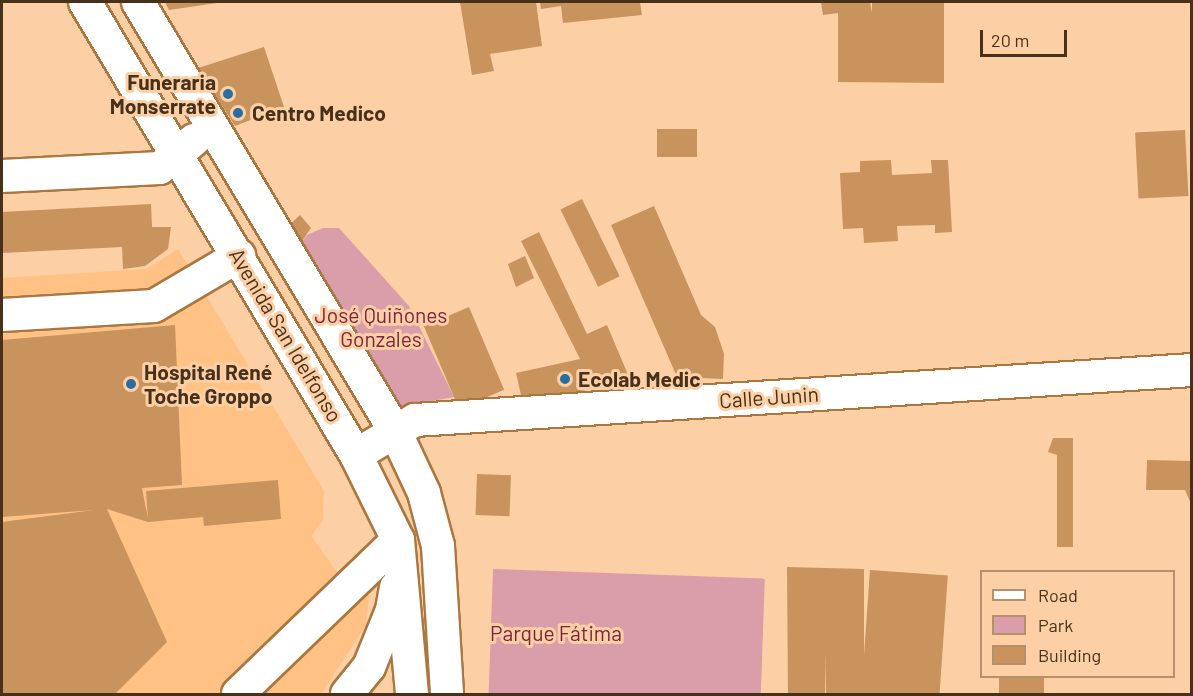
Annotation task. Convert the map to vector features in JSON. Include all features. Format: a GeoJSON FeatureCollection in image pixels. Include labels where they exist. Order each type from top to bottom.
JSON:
{"type":"FeatureCollection","features":[{"type":"Feature","properties":{"kind":"street","name":"Avenida San Idelfonso"},"geometry":{"type":"LineString","coordinates":[[85,2],[178,152],[356,454],[400,547],[412,694]]}},
{"type":"Feature","properties":{"kind":"street","name":"Avenida San Idelfonso"},"geometry":{"type":"LineString","coordinates":[[138,2],[210,126],[395,431],[424,493],[438,546],[447,694]]}},
{"type":"Feature","properties":{"kind":"street"},"geometry":{"type":"LineString","coordinates":[[2,176],[160,168],[210,126]]}},
{"type":"Feature","properties":{"kind":"street"},"geometry":{"type":"LineString","coordinates":[[2,315],[154,306],[239,256]]}},
{"type":"Feature","properties":{"kind":"street","name":"Calle Junin"},"geometry":{"type":"LineString","coordinates":[[356,454],[415,420],[1191,370]]}},
{"type":"Feature","properties":{"kind":"street"},"geometry":{"type":"LineString","coordinates":[[238,694],[400,547]]}},
{"type":"Feature","properties":{"kind":"street"},"geometry":{"type":"LineString","coordinates":[[347,694],[369,667],[393,610],[400,547]]}},
{"type":"Feature","properties":{"kind":"shaded area","name":"Hospital René Toche Groppo"},"geometry":{"type":"Polygon","coordinates":[[[178,249],[324,491],[323,520],[311,536],[346,584],[370,585],[366,625],[321,694],[2,694],[2,278],[146,269],[178,249]]]}},
{"type":"Feature","properties":{"kind":"green space","name":"José Quiñones Gonzales"},"geometry":{"type":"Polygon","coordinates":[[[323,228],[339,228],[409,306],[454,397],[394,408],[296,250],[307,235],[323,228]]]}},
{"type":"Feature","properties":{"kind":"green space","name":"Parque Fátima"},"geometry":{"type":"Polygon","coordinates":[[[493,569],[765,578],[761,694],[489,694],[493,569]]]}},
{"type":"Feature","properties":{"kind":"building"},"geometry":{"type":"Polygon","coordinates":[[[165,2],[217,2],[217,3],[169,10],[165,2]]]}},
{"type":"Feature","properties":{"kind":"building"},"geometry":{"type":"Polygon","coordinates":[[[460,2],[536,2],[542,46],[490,54],[494,71],[472,75],[460,2]]]}},
{"type":"Feature","properties":{"kind":"building"},"geometry":{"type":"Polygon","coordinates":[[[540,2],[640,2],[642,15],[563,23],[561,6],[541,9],[540,2]]]}},
{"type":"Feature","properties":{"kind":"building"},"geometry":{"type":"Polygon","coordinates":[[[821,2],[870,2],[872,13],[872,2],[944,2],[944,83],[838,82],[838,13],[823,15],[821,2]]]}},
{"type":"Feature","properties":{"kind":"building"},"geometry":{"type":"Polygon","coordinates":[[[264,47],[284,107],[235,126],[198,68],[264,47]]]}},
{"type":"Feature","properties":{"kind":"building"},"geometry":{"type":"Polygon","coordinates":[[[657,129],[697,129],[697,157],[657,157],[657,129]]]}},
{"type":"Feature","properties":{"kind":"building"},"geometry":{"type":"Polygon","coordinates":[[[1185,130],[1188,196],[1139,199],[1135,133],[1185,130]]]}},
{"type":"Feature","properties":{"kind":"building"},"geometry":{"type":"Polygon","coordinates":[[[891,160],[892,175],[932,173],[931,160],[948,160],[952,232],[935,233],[935,225],[897,226],[898,241],[864,243],[863,228],[843,229],[840,173],[860,172],[860,161],[891,160]]]}},
{"type":"Feature","properties":{"kind":"building"},"geometry":{"type":"Polygon","coordinates":[[[582,199],[620,276],[598,287],[560,210],[582,199]]]}},
{"type":"Feature","properties":{"kind":"building"},"geometry":{"type":"Polygon","coordinates":[[[151,204],[152,227],[171,227],[168,249],[145,266],[123,269],[122,247],[2,253],[2,212],[151,204]]]}},
{"type":"Feature","properties":{"kind":"building"},"geometry":{"type":"Polygon","coordinates":[[[654,206],[701,315],[715,327],[724,354],[723,379],[677,377],[611,225],[654,206]]]}},
{"type":"Feature","properties":{"kind":"building"},"geometry":{"type":"Polygon","coordinates":[[[300,215],[311,228],[296,250],[286,228],[300,215]]]}},
{"type":"Feature","properties":{"kind":"building"},"geometry":{"type":"Polygon","coordinates":[[[539,232],[587,334],[607,325],[629,377],[602,377],[604,386],[523,404],[516,373],[580,359],[521,241],[539,232]]]}},
{"type":"Feature","properties":{"kind":"building"},"geometry":{"type":"Polygon","coordinates":[[[525,256],[534,278],[516,287],[508,264],[525,256]]]}},
{"type":"Feature","properties":{"kind":"building"},"geometry":{"type":"Polygon","coordinates":[[[469,307],[504,390],[459,409],[424,326],[469,307]]]}},
{"type":"Feature","properties":{"kind":"building"},"geometry":{"type":"Polygon","coordinates":[[[175,325],[182,485],[142,488],[148,519],[146,491],[278,480],[281,519],[204,526],[203,517],[148,522],[107,509],[167,642],[115,694],[2,694],[2,522],[94,510],[2,517],[2,340],[175,325]]]}},
{"type":"Feature","properties":{"kind":"building"},"geometry":{"type":"Polygon","coordinates":[[[1053,438],[1073,438],[1073,547],[1057,547],[1057,455],[1048,452],[1053,438]]]}},
{"type":"Feature","properties":{"kind":"building"},"geometry":{"type":"Polygon","coordinates":[[[1147,460],[1192,461],[1192,506],[1185,490],[1146,490],[1147,460]]]}},
{"type":"Feature","properties":{"kind":"building"},"geometry":{"type":"Polygon","coordinates":[[[477,474],[511,475],[510,516],[476,515],[477,474]]]}},
{"type":"Feature","properties":{"kind":"building"},"geometry":{"type":"Polygon","coordinates":[[[787,567],[864,569],[864,694],[826,694],[825,652],[825,694],[788,694],[787,567]]]}},
{"type":"Feature","properties":{"kind":"building"},"geometry":{"type":"Polygon","coordinates":[[[870,570],[948,575],[940,694],[861,694],[870,570]]]}},
{"type":"Feature","properties":{"kind":"building"},"geometry":{"type":"Polygon","coordinates":[[[999,678],[1044,678],[1044,694],[999,694],[999,678]]]}},
{"type":"Feature","properties":{"kind":"place","name":"Funeraria Monserrate"},"geometry":{"type":"Point","coordinates":[228,94]}},
{"type":"Feature","properties":{"kind":"place","name":"Centro Medico"},"geometry":{"type":"Point","coordinates":[238,113]}},
{"type":"Feature","properties":{"kind":"place","name":"Ecolab Medic"},"geometry":{"type":"Point","coordinates":[565,379]}},
{"type":"Feature","properties":{"kind":"place","name":"Hospital René Toche Groppo"},"geometry":{"type":"Point","coordinates":[131,384]}}]}
